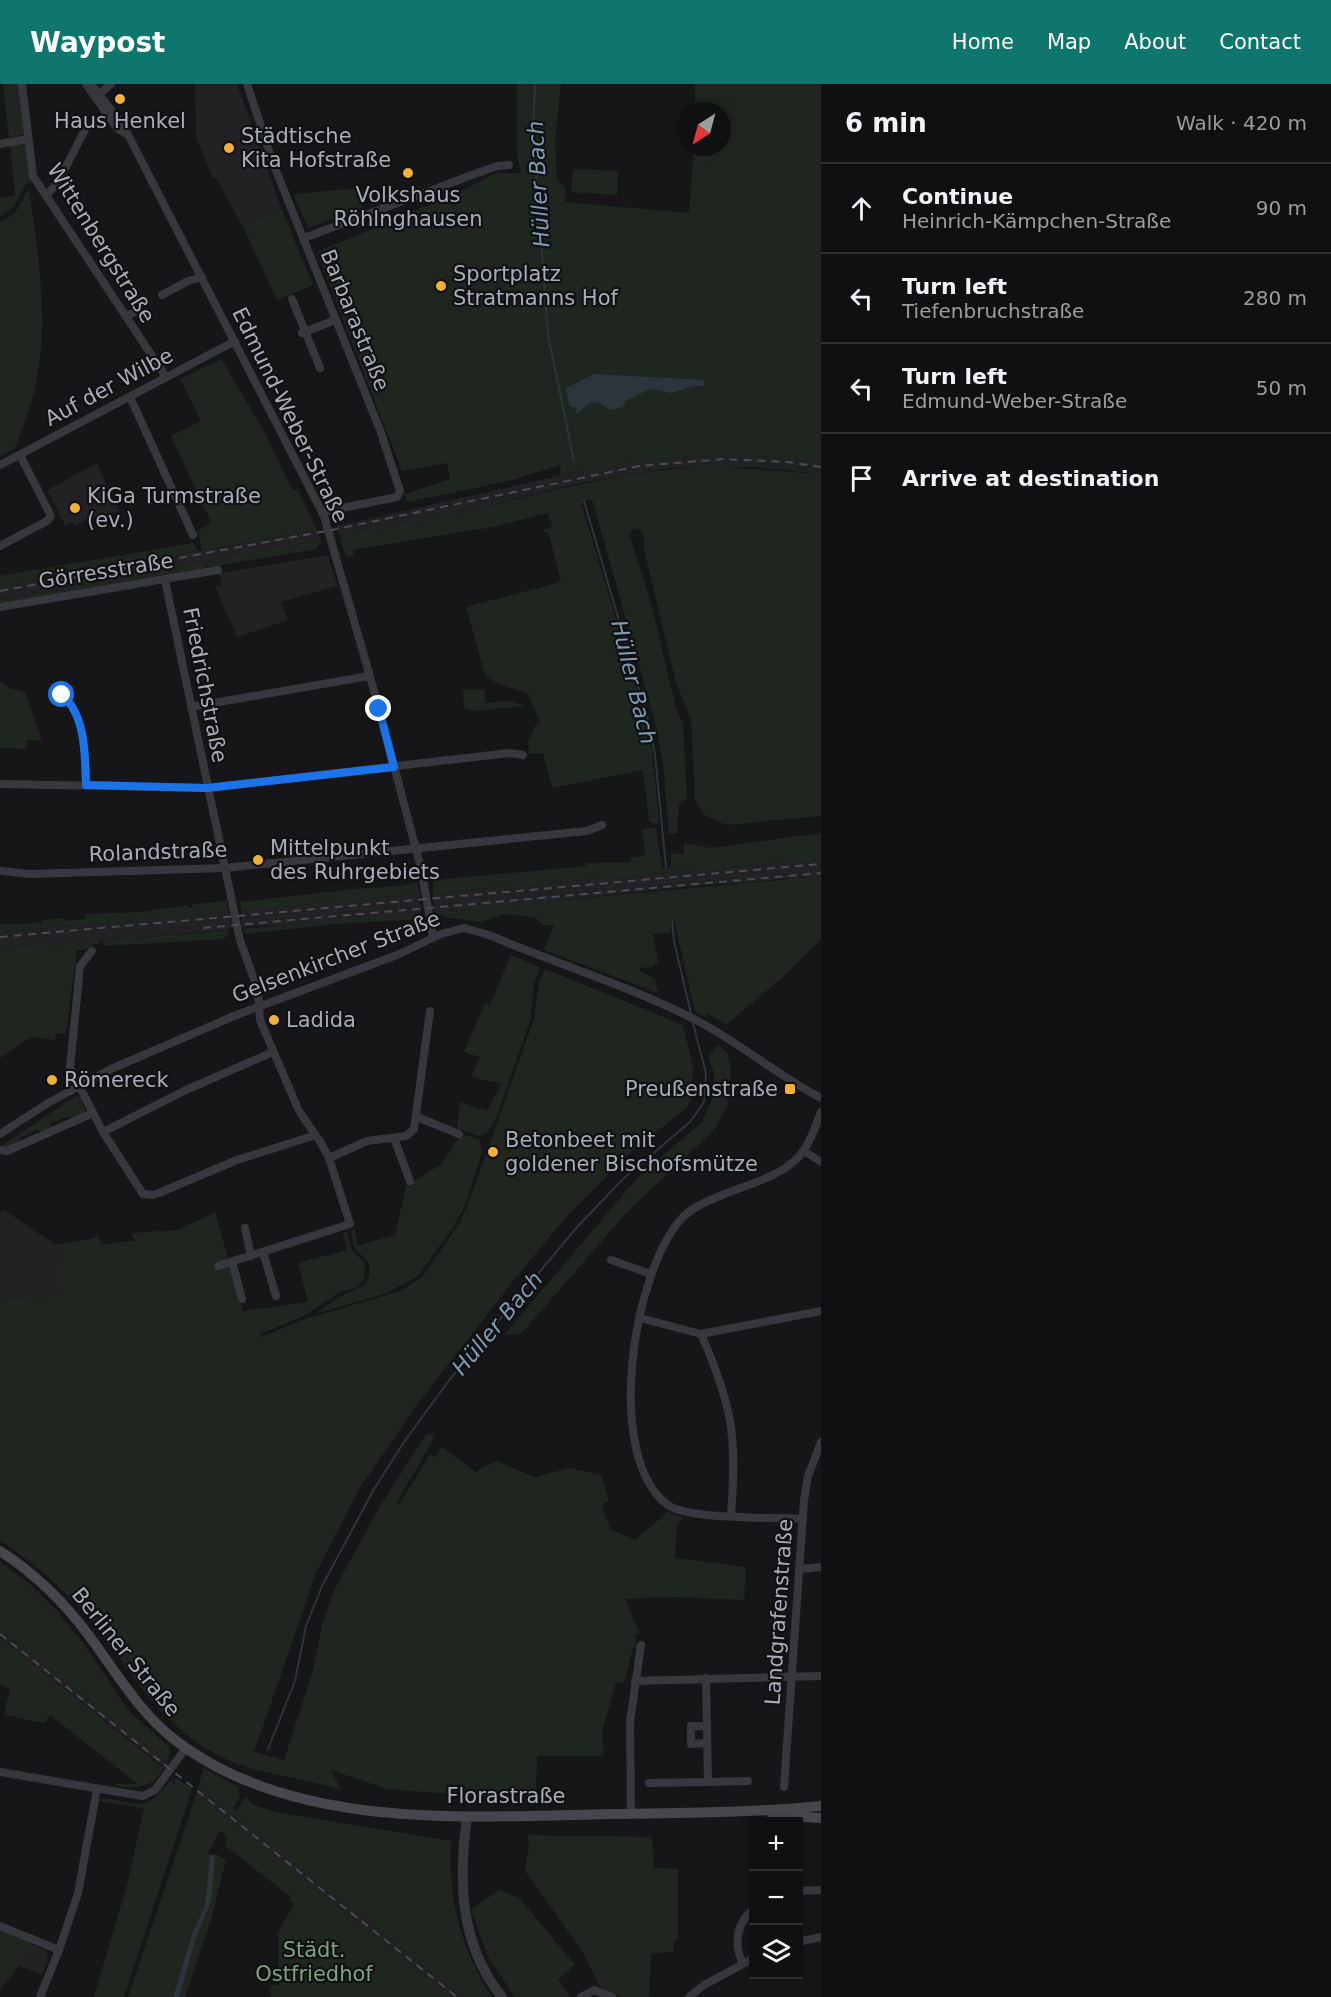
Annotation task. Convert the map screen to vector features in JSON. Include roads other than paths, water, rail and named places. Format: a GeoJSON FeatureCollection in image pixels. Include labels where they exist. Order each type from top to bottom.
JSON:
{"type":"FeatureCollection","features":[{"type":"Feature","properties":{"kind":"main road","name":"Berliner Straße"},"geometry":{"type":"LineString","coordinates":[[0,1551],[50,1590],[72,1613],[146,1713],[186,1748],[215,1766],[261,1785]]}},
{"type":"Feature","properties":{"kind":"main road","name":"Florastraße"},"geometry":{"type":"LineString","coordinates":[[261,1785],[317,1801],[366,1810],[467,1817],[754,1813],[821,1818]]}},
{"type":"Feature","properties":{"kind":"main road","name":"Florastraße"},"geometry":{"type":"LineString","coordinates":[[754,1813],[821,1806]]}},
{"type":"Feature","properties":{"kind":"street","name":"Wittenbergstraße"},"geometry":{"type":"LineString","coordinates":[[22,84],[33,176],[166,377]]}},
{"type":"Feature","properties":{"kind":"street"},"geometry":{"type":"LineString","coordinates":[[97,96],[111,84]]}},
{"type":"Feature","properties":{"kind":"street","name":"Barbarastraße"},"geometry":{"type":"LineString","coordinates":[[247,84],[273,163],[380,430],[400,491],[397,497],[321,512]]}},
{"type":"Feature","properties":{"kind":"street","name":"Edmund-Weber-Straße"},"geometry":{"type":"LineString","coordinates":[[91,85],[97,96],[123,125],[321,512],[416,849],[433,937]]}},
{"type":"Feature","properties":{"kind":"street"},"geometry":{"type":"LineString","coordinates":[[46,196],[58,182],[87,126]]}},
{"type":"Feature","properties":{"kind":"street"},"geometry":{"type":"LineString","coordinates":[[0,144],[28,139]]}},
{"type":"Feature","properties":{"kind":"street"},"geometry":{"type":"LineString","coordinates":[[304,238],[463,178],[497,166],[509,165]]}},
{"type":"Feature","properties":{"kind":"street"},"geometry":{"type":"LineString","coordinates":[[162,296],[188,281],[202,277]]}},
{"type":"Feature","properties":{"kind":"street"},"geometry":{"type":"LineString","coordinates":[[292,299],[303,333],[320,368]]}},
{"type":"Feature","properties":{"kind":"street"},"geometry":{"type":"LineString","coordinates":[[126,317],[140,309]]}},
{"type":"Feature","properties":{"kind":"street"},"geometry":{"type":"LineString","coordinates":[[303,333],[335,320]]}},
{"type":"Feature","properties":{"kind":"street","name":"Auf der Wilbe"},"geometry":{"type":"LineString","coordinates":[[0,465],[235,341]]}},
{"type":"Feature","properties":{"kind":"street"},"geometry":{"type":"LineString","coordinates":[[130,397],[193,535]]}},
{"type":"Feature","properties":{"kind":"street"},"geometry":{"type":"LineString","coordinates":[[0,546],[48,521],[51,516],[20,455]]}},
{"type":"Feature","properties":{"kind":"street","name":"Görresstraße"},"geometry":{"type":"LineString","coordinates":[[0,607],[219,570]]}},
{"type":"Feature","properties":{"kind":"street","name":"Friedrichstraße"},"geometry":{"type":"LineString","coordinates":[[165,580],[240,940],[258,992],[260,1020],[299,1111],[329,1158],[350,1224],[263,1252]]}},
{"type":"Feature","properties":{"kind":"street"},"geometry":{"type":"LineString","coordinates":[[190,707],[369,676]]}},
{"type":"Feature","properties":{"kind":"street"},"geometry":{"type":"LineString","coordinates":[[62,695],[71,704],[82,738],[86,785]]}},
{"type":"Feature","properties":{"kind":"street"},"geometry":{"type":"LineString","coordinates":[[0,784],[207,788],[509,753],[523,755]]}},
{"type":"Feature","properties":{"kind":"street","name":"Rolandstraße"},"geometry":{"type":"LineString","coordinates":[[0,871],[31,874],[225,868],[587,831],[602,825]]}},
{"type":"Feature","properties":{"kind":"street","name":"Gelsenkircher Straße"},"geometry":{"type":"LineString","coordinates":[[0,1134],[79,1085],[111,1069],[258,1007],[397,955],[433,937],[457,929],[479,931],[676,1011],[727,1038],[793,1083],[821,1098]]}},
{"type":"Feature","properties":{"kind":"street"},"geometry":{"type":"LineString","coordinates":[[92,951],[80,966],[69,1059],[71,1073],[138,1189],[148,1196],[237,1160],[316,1135]]}},
{"type":"Feature","properties":{"kind":"street"},"geometry":{"type":"LineString","coordinates":[[329,1158],[367,1141],[394,1138],[411,1133],[417,1117],[430,1011]]}},
{"type":"Feature","properties":{"kind":"street"},"geometry":{"type":"LineString","coordinates":[[103,1132],[186,1090],[273,1052]]}},
{"type":"Feature","properties":{"kind":"street"},"geometry":{"type":"LineString","coordinates":[[802,1518],[688,1514],[675,1509],[659,1497],[647,1478],[635,1433],[630,1391],[633,1351],[651,1274],[671,1234],[690,1211],[777,1172],[804,1151],[821,1112]]}},
{"type":"Feature","properties":{"kind":"street"},"geometry":{"type":"LineString","coordinates":[[0,1150],[7,1151],[93,1113]]}},
{"type":"Feature","properties":{"kind":"street"},"geometry":{"type":"LineString","coordinates":[[417,1117],[459,1134]]}},
{"type":"Feature","properties":{"kind":"street"},"geometry":{"type":"LineString","coordinates":[[394,1138],[410,1180]]}},
{"type":"Feature","properties":{"kind":"street"},"geometry":{"type":"LineString","coordinates":[[804,1151],[821,1162]]}},
{"type":"Feature","properties":{"kind":"street"},"geometry":{"type":"LineString","coordinates":[[245,1228],[251,1256]]}},
{"type":"Feature","properties":{"kind":"street"},"geometry":{"type":"LineString","coordinates":[[218,1266],[263,1252],[276,1296]]}},
{"type":"Feature","properties":{"kind":"street"},"geometry":{"type":"LineString","coordinates":[[611,1260],[651,1274]]}},
{"type":"Feature","properties":{"kind":"street"},"geometry":{"type":"LineString","coordinates":[[232,1262],[242,1299]]}},
{"type":"Feature","properties":{"kind":"street"},"geometry":{"type":"LineString","coordinates":[[640,1318],[701,1334],[821,1311]]}},
{"type":"Feature","properties":{"kind":"street"},"geometry":{"type":"LineString","coordinates":[[701,1334],[722,1382],[734,1432],[731,1515]]}},
{"type":"Feature","properties":{"kind":"street","name":"Landgrafenstraße"},"geometry":{"type":"LineString","coordinates":[[784,1787],[802,1518],[808,1476],[821,1442]]}},
{"type":"Feature","properties":{"kind":"street"},"geometry":{"type":"LineString","coordinates":[[800,1569],[821,1567]]}},
{"type":"Feature","properties":{"kind":"street"},"geometry":{"type":"LineString","coordinates":[[631,1814],[630,1722],[641,1645]]}},
{"type":"Feature","properties":{"kind":"street"},"geometry":{"type":"LineString","coordinates":[[635,1681],[821,1676]]}},
{"type":"Feature","properties":{"kind":"street"},"geometry":{"type":"LineString","coordinates":[[706,1678],[708,1782]]}},
{"type":"Feature","properties":{"kind":"street"},"geometry":{"type":"LineString","coordinates":[[707,1726],[691,1726],[691,1743],[707,1743]]}},
{"type":"Feature","properties":{"kind":"street"},"geometry":{"type":"LineString","coordinates":[[0,1772],[138,1797],[148,1794],[186,1748]]}},
{"type":"Feature","properties":{"kind":"street"},"geometry":{"type":"LineString","coordinates":[[649,1783],[748,1781]]}},
{"type":"Feature","properties":{"kind":"street"},"geometry":{"type":"LineString","coordinates":[[40,1997],[78,1893],[97,1789]]}},
{"type":"Feature","properties":{"kind":"street"},"geometry":{"type":"LineString","coordinates":[[467,1817],[462,1898],[466,1924],[483,1971],[501,1997]]}},
{"type":"Feature","properties":{"kind":"street"},"geometry":{"type":"LineString","coordinates":[[803,1892],[821,1890]]}},
{"type":"Feature","properties":{"kind":"street"},"geometry":{"type":"LineString","coordinates":[[742,1962],[736,1943],[737,1935],[749,1913]]}},
{"type":"Feature","properties":{"kind":"street"},"geometry":{"type":"LineString","coordinates":[[0,1926],[59,1950]]}},
{"type":"Feature","properties":{"kind":"street"},"geometry":{"type":"LineString","coordinates":[[803,1941],[821,1937]]}},
{"type":"Feature","properties":{"kind":"street"},"geometry":{"type":"LineString","coordinates":[[688,1997],[749,1959]]}},
{"type":"Feature","properties":{"kind":"street"},"geometry":{"type":"LineString","coordinates":[[581,1997],[594,1990],[612,1997]]}},
{"type":"Feature","properties":{"kind":"waterway","name":"Hüller Bach"},"geometry":{"type":"LineString","coordinates":[[535,84],[533,132],[548,335],[574,461]]}},
{"type":"Feature","properties":{"kind":"waterway","name":"Hüller Bach"},"geometry":{"type":"LineString","coordinates":[[584,501],[648,720],[655,755],[666,867]]}},
{"type":"Feature","properties":{"kind":"waterway","name":"Hüller Bach"},"geometry":{"type":"LineString","coordinates":[[672,920],[674,941],[691,1014]]}},
{"type":"Feature","properties":{"kind":"waterway","name":"Hüller Bach"},"geometry":{"type":"LineString","coordinates":[[268,1749],[295,1681],[306,1626],[322,1586],[374,1489],[404,1442],[450,1379],[578,1226],[623,1179],[690,1122],[704,1102],[706,1073],[692,1020]]}},
{"type":"Feature","properties":{"kind":"railway"},"geometry":{"type":"LineString","coordinates":[[0,591],[337,529],[639,466],[724,459],[788,462],[821,467]]}},
{"type":"Feature","properties":{"kind":"railway"},"geometry":{"type":"LineString","coordinates":[[0,937],[821,864]]}},
{"type":"Feature","properties":{"kind":"railway"},"geometry":{"type":"LineString","coordinates":[[203,928],[821,873]]}},
{"type":"Feature","properties":{"kind":"railway"},"geometry":{"type":"LineString","coordinates":[[0,1634],[457,1997]]}},
{"type":"Feature","properties":{"kind":"place","name":"Haus Henkel"},"geometry":{"type":"Point","coordinates":[120,99]}},
{"type":"Feature","properties":{"kind":"place","name":"Städtische Kita Hofstraße"},"geometry":{"type":"Point","coordinates":[229,148]}},
{"type":"Feature","properties":{"kind":"place","name":"Volkshaus Röhlnghausen"},"geometry":{"type":"Point","coordinates":[408,173]}},
{"type":"Feature","properties":{"kind":"place","name":"Sportplatz Stratmanns Hof"},"geometry":{"type":"Point","coordinates":[441,286]}},
{"type":"Feature","properties":{"kind":"place","name":"KiGa Turmstraße (ev.)"},"geometry":{"type":"Point","coordinates":[75,508]}},
{"type":"Feature","properties":{"kind":"place","name":"Mittelpunkt des Ruhrgebiets"},"geometry":{"type":"Point","coordinates":[258,860]}},
{"type":"Feature","properties":{"kind":"place","name":"Ladida"},"geometry":{"type":"Point","coordinates":[274,1020]}},
{"type":"Feature","properties":{"kind":"place","name":"Römereck"},"geometry":{"type":"Point","coordinates":[52,1080]}},
{"type":"Feature","properties":{"kind":"place","name":"Preußenstraße"},"geometry":{"type":"Point","coordinates":[790,1089]}},
{"type":"Feature","properties":{"kind":"place","name":"Betonbeet mit goldener Bischofsmütze"},"geometry":{"type":"Point","coordinates":[493,1152]}},
{"type":"Feature","properties":{"kind":"park label","name":"Städt. Ostfriedhof"},"geometry":{"type":"Point","coordinates":[314,1962]}}]}
